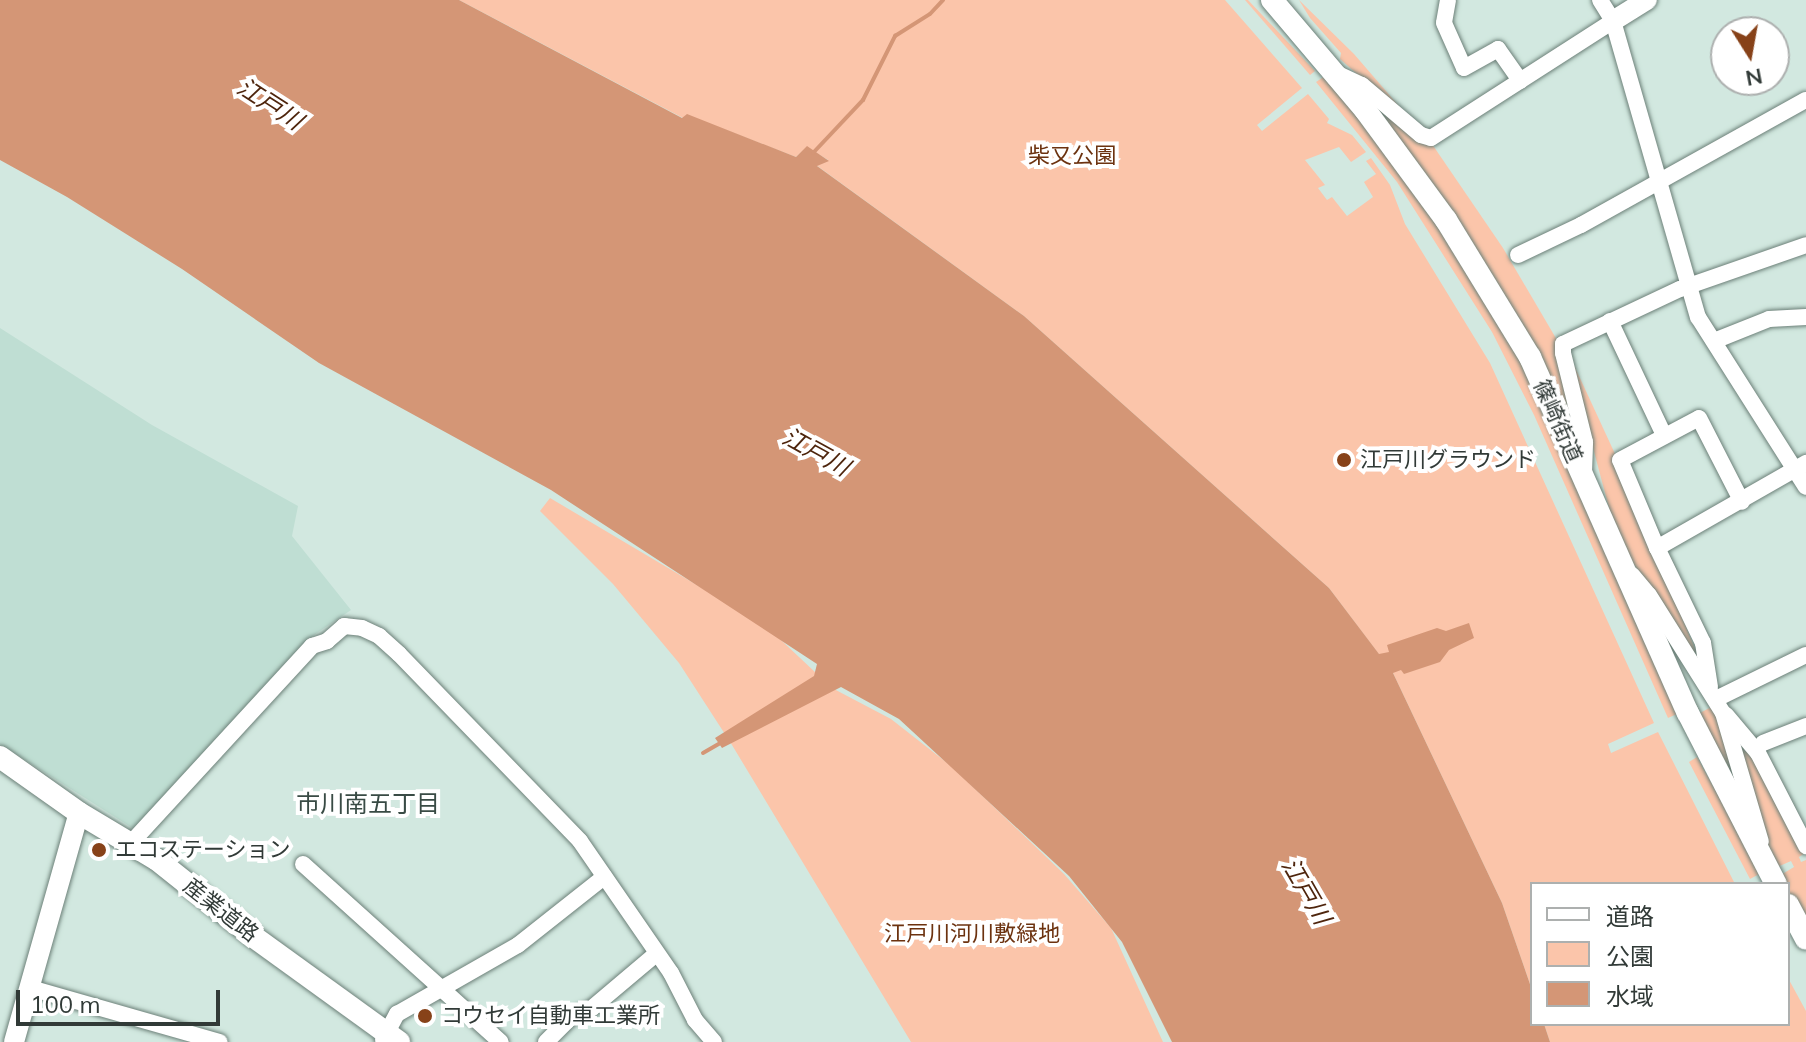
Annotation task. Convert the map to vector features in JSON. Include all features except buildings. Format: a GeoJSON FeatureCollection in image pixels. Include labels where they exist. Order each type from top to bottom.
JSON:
{"type":"FeatureCollection","features":[{"type":"Feature","properties":{"kind":"main road","name":"篠崎街道"},"geometry":{"type":"LineString","coordinates":[[1278,4],[1336,73],[1446,220],[1530,357],[1688,713],[1775,882]]}},
{"type":"Feature","properties":{"kind":"main road","name":"産業道路"},"geometry":{"type":"LineString","coordinates":[[0,757],[79,813],[156,859],[389,1038]]}},
{"type":"Feature","properties":{"kind":"main road"},"geometry":{"type":"LineString","coordinates":[[1795,915],[1806,939]]}},
{"type":"Feature","properties":{"kind":"street"},"geometry":{"type":"LineString","coordinates":[[1448,0],[1444,23],[1464,68],[1498,49],[1520,81]]}},
{"type":"Feature","properties":{"kind":"street"},"geometry":{"type":"LineString","coordinates":[[1600,0],[1613,21],[1698,317],[1801,466],[1806,487]]}},
{"type":"Feature","properties":{"kind":"street"},"geometry":{"type":"LineString","coordinates":[[1336,73],[1362,85],[1421,135],[1431,138],[1647,0]]}},
{"type":"Feature","properties":{"kind":"street"},"geometry":{"type":"LineString","coordinates":[[1518,255],[1581,225],[1806,100]]}},
{"type":"Feature","properties":{"kind":"street"},"geometry":{"type":"LineString","coordinates":[[1584,479],[1585,442],[1563,344],[1689,286],[1806,245]]}},
{"type":"Feature","properties":{"kind":"street"},"geometry":{"type":"LineString","coordinates":[[1714,341],[1769,319],[1806,317]]}},
{"type":"Feature","properties":{"kind":"street"},"geometry":{"type":"LineString","coordinates":[[1610,321],[1664,435]]}},
{"type":"Feature","properties":{"kind":"street"},"geometry":{"type":"LineString","coordinates":[[1742,502],[1699,418],[1620,460],[1657,548],[1703,643],[1716,700],[1740,778],[1756,817],[1761,855]]}},
{"type":"Feature","properties":{"kind":"street"},"geometry":{"type":"LineString","coordinates":[[1657,548],[1801,466]]}},
{"type":"Feature","properties":{"kind":"street"},"geometry":{"type":"LineString","coordinates":[[1622,566],[1649,595],[1716,700],[1758,753],[1806,846]]}},
{"type":"Feature","properties":{"kind":"street"},"geometry":{"type":"LineString","coordinates":[[131,843],[312,646],[327,641],[344,626],[362,628],[379,636],[399,654],[580,841],[671,973],[695,1020],[714,1042]]}},
{"type":"Feature","properties":{"kind":"street"},"geometry":{"type":"LineString","coordinates":[[1716,700],[1806,655]]}},
{"type":"Feature","properties":{"kind":"street"},"geometry":{"type":"LineString","coordinates":[[1763,743],[1804,733]]}},
{"type":"Feature","properties":{"kind":"street"},"geometry":{"type":"LineString","coordinates":[[14,1042],[79,813]]}},
{"type":"Feature","properties":{"kind":"street"},"geometry":{"type":"LineString","coordinates":[[303,864],[501,1042]]}},
{"type":"Feature","properties":{"kind":"street"},"geometry":{"type":"LineString","coordinates":[[389,1038],[397,1014],[518,945],[604,877]]}},
{"type":"Feature","properties":{"kind":"street"},"geometry":{"type":"LineString","coordinates":[[546,1042],[571,1017],[592,1008],[656,954]]}},
{"type":"Feature","properties":{"kind":"street"},"geometry":{"type":"LineString","coordinates":[[30,988],[219,1042]]}},
{"type":"Feature","properties":{"kind":"shaded area"},"geometry":{"type":"Polygon","coordinates":[[[0,328],[152,425],[298,506],[292,536],[351,610],[314,635],[134,829],[0,744],[0,328]]]}},
{"type":"Feature","properties":{"kind":"green space","name":"柴又公園"},"geometry":{"type":"Polygon","coordinates":[[[459,0],[1225,0],[1302,88],[1257,125],[1262,131],[1308,94],[1329,119],[1327,123],[1352,135],[1366,152],[1351,162],[1339,147],[1305,160],[1325,185],[1318,188],[1327,200],[1332,197],[1347,216],[1373,197],[1364,182],[1376,174],[1366,161],[1371,158],[1390,185],[1405,224],[1490,363],[1654,723],[1608,744],[1611,753],[1658,732],[1734,882],[1530,882],[1530,984],[1502,903],[1393,673],[1329,588],[1024,316],[816,165],[828,160],[807,147],[796,157],[687,115],[683,118],[459,0]]]}},
{"type":"Feature","properties":{"kind":"green space"},"geometry":{"type":"Polygon","coordinates":[[[1245,0],[1248,0],[1315,71],[1310,75],[1245,0]]]}},
{"type":"Feature","properties":{"kind":"green space"},"geometry":{"type":"Polygon","coordinates":[[[1299,0],[1354,54],[1417,127],[1340,59],[1341,53],[1310,18],[1299,0]]]}},
{"type":"Feature","properties":{"kind":"green space"},"geometry":{"type":"Polygon","coordinates":[[[1325,76],[1422,199],[1518,355],[1679,713],[1668,718],[1534,415],[1492,332],[1397,182],[1316,82],[1325,76]]]}},
{"type":"Feature","properties":{"kind":"green space"},"geometry":{"type":"Polygon","coordinates":[[[1356,85],[1432,144],[1503,248],[1557,340],[1579,440],[1356,85]]]}},
{"type":"Feature","properties":{"kind":"green space"},"geometry":{"type":"Polygon","coordinates":[[[1567,350],[1616,456],[1706,676],[1617,538],[1567,350]]]}},
{"type":"Feature","properties":{"kind":"green space","name":"江戸川河川敷緑地"},"geometry":{"type":"Polygon","coordinates":[[[550,498],[766,626],[832,688],[891,719],[951,766],[1064,874],[1111,928],[1163,1042],[911,1042],[679,663],[613,584],[540,511],[550,498]]]}},
{"type":"Feature","properties":{"kind":"green space"},"geometry":{"type":"Polygon","coordinates":[[[1713,706],[1751,817],[1700,713],[1713,706]]]}},
{"type":"Feature","properties":{"kind":"green space"},"geometry":{"type":"Polygon","coordinates":[[[1731,728],[1752,752],[1805,853],[1799,857],[1801,862],[1806,860],[1806,916],[1790,894],[1790,882],[1783,882],[1779,876],[1794,867],[1791,861],[1775,868],[1731,728]]]}},
{"type":"Feature","properties":{"kind":"green space"},"geometry":{"type":"Polygon","coordinates":[[[1697,757],[1761,873],[1750,879],[1689,762],[1697,757]]]}},
{"type":"Feature","properties":{"kind":"green space"},"geometry":{"type":"Polygon","coordinates":[[[1790,982],[1806,1011],[1806,1042],[1550,1042],[1545,1026],[1790,1026],[1790,982]]]}},
{"type":"Feature","properties":{"kind":"water","name":"江戸川"},"geometry":{"type":"Polygon","coordinates":[[[0,0],[459,0],[682,118],[687,114],[796,157],[807,146],[829,161],[817,166],[1024,316],[1329,588],[1379,654],[1389,652],[1387,645],[1437,628],[1446,631],[1469,623],[1474,638],[1449,650],[1440,662],[1404,674],[1401,670],[1393,673],[1502,903],[1530,984],[1530,1026],[1545,1026],[1550,1042],[1172,1042],[1122,942],[1069,876],[899,719],[841,687],[722,748],[715,738],[814,676],[817,664],[551,490],[319,363],[182,269],[67,197],[0,160],[0,0]]]}},
{"type":"Feature","properties":{"kind":"waterway"},"geometry":{"type":"LineString","coordinates":[[813,153],[863,100],[895,36],[930,14],[943,0]]}},
{"type":"Feature","properties":{"kind":"waterway"},"geometry":{"type":"LineString","coordinates":[[703,753],[722,742]]}},
{"type":"Feature","properties":{"kind":"place","name":"江戸川グラウンド"},"geometry":{"type":"Point","coordinates":[1344,460]}},
{"type":"Feature","properties":{"kind":"place","name":"エコステーション"},"geometry":{"type":"Point","coordinates":[99,850]}},
{"type":"Feature","properties":{"kind":"place","name":"コウセイ自動車工業所"},"geometry":{"type":"Point","coordinates":[425,1016]}},
{"type":"Feature","properties":{"kind":"district","name":"市川南五丁目"},"geometry":{"type":"Point","coordinates":[368,804]}}]}
